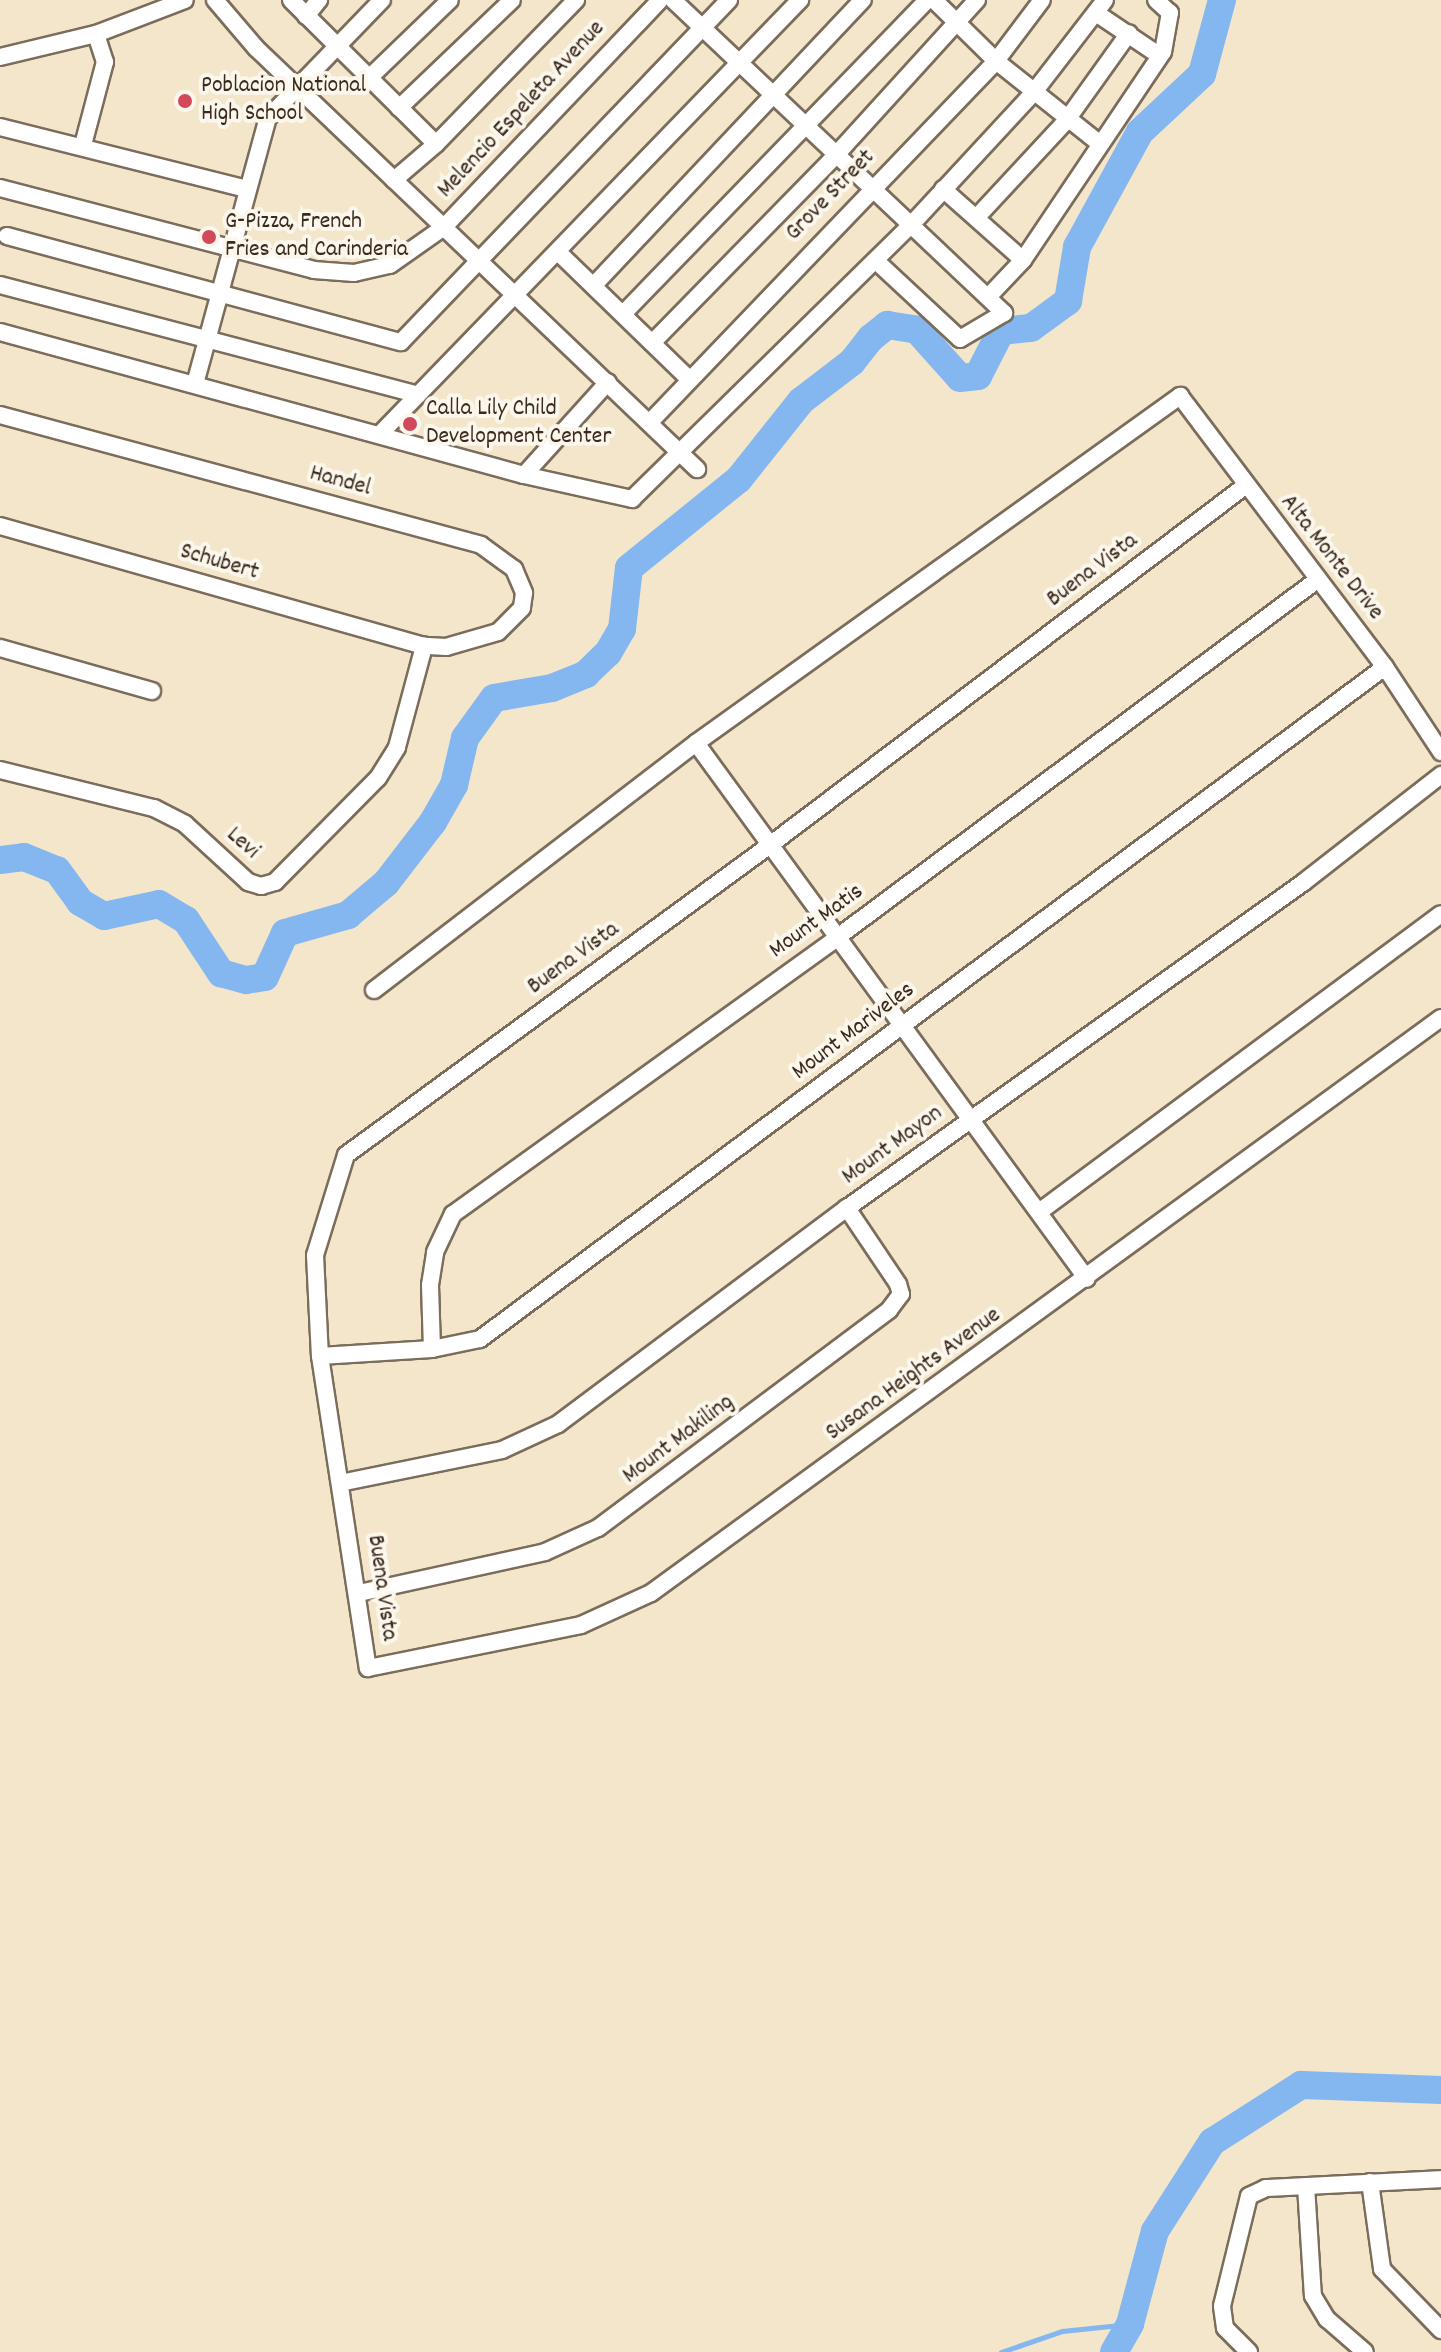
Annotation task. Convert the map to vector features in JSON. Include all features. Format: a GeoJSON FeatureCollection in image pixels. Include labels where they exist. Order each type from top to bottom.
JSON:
{"type":"FeatureCollection","features":[{"type":"Feature","properties":{"kind":"street"},"geometry":{"type":"LineString","coordinates":[[0,57],[96,34],[154,5],[185,0]]}},
{"type":"Feature","properties":{"kind":"street"},"geometry":{"type":"LineString","coordinates":[[215,0],[298,87],[515,299],[651,421],[697,469]]}},
{"type":"Feature","properties":{"kind":"street"},"geometry":{"type":"LineString","coordinates":[[291,0],[436,144]]}},
{"type":"Feature","properties":{"kind":"street"},"geometry":{"type":"LineString","coordinates":[[306,16],[319,0]]}},
{"type":"Feature","properties":{"kind":"street"},"geometry":{"type":"LineString","coordinates":[[195,384],[268,118],[382,0]]}},
{"type":"Feature","properties":{"kind":"street"},"geometry":{"type":"LineString","coordinates":[[369,78],[450,0]]}},
{"type":"Feature","properties":{"kind":"street"},"geometry":{"type":"LineString","coordinates":[[399,108],[512,0]]}},
{"type":"Feature","properties":{"kind":"street"},"geometry":{"type":"LineString","coordinates":[[394,180],[436,144],[576,0]]}},
{"type":"Feature","properties":{"kind":"street","name":"Melencio Espeleta Avenue"},"geometry":{"type":"LineString","coordinates":[[0,188],[230,250],[314,270],[354,273],[405,258],[444,227],[660,0]]}},
{"type":"Feature","properties":{"kind":"street"},"geometry":{"type":"LineString","coordinates":[[673,0],[1004,313],[960,339],[876,261]]}},
{"type":"Feature","properties":{"kind":"street"},"geometry":{"type":"LineString","coordinates":[[7,236],[401,342],[729,0]]}},
{"type":"Feature","properties":{"kind":"street"},"geometry":{"type":"LineString","coordinates":[[381,433],[515,299],[800,0]]}},
{"type":"Feature","properties":{"kind":"street"},"geometry":{"type":"LineString","coordinates":[[594,285],[772,92],[863,0]]}},
{"type":"Feature","properties":{"kind":"street"},"geometry":{"type":"LineString","coordinates":[[623,314],[927,0]]}},
{"type":"Feature","properties":{"kind":"street"},"geometry":{"type":"LineString","coordinates":[[934,0],[996,61],[1066,121],[1099,143]]}},
{"type":"Feature","properties":{"kind":"street"},"geometry":{"type":"LineString","coordinates":[[652,343],[835,156],[977,0]]}},
{"type":"Feature","properties":{"kind":"street","name":"Grove Street"},"geometry":{"type":"LineString","coordinates":[[651,421],[996,61],[1042,0]]}},
{"type":"Feature","properties":{"kind":"street"},"geometry":{"type":"LineString","coordinates":[[988,297],[1023,260],[1157,54],[1164,50],[1170,13],[1157,0]]}},
{"type":"Feature","properties":{"kind":"street"},"geometry":{"type":"LineString","coordinates":[[0,332],[381,433],[524,475],[632,499],[682,454],[910,226],[1034,92],[1101,7],[1157,54]]}},
{"type":"Feature","properties":{"kind":"street"},"geometry":{"type":"LineString","coordinates":[[976,218],[1066,121],[1129,33]]}},
{"type":"Feature","properties":{"kind":"street"},"geometry":{"type":"LineString","coordinates":[[83,145],[105,62],[96,34]]}},
{"type":"Feature","properties":{"kind":"street"},"geometry":{"type":"LineString","coordinates":[[0,127],[83,145],[247,189]]}},
{"type":"Feature","properties":{"kind":"street"},"geometry":{"type":"LineString","coordinates":[[943,189],[1023,260]]}},
{"type":"Feature","properties":{"kind":"street"},"geometry":{"type":"LineString","coordinates":[[558,252],[689,379]]}},
{"type":"Feature","properties":{"kind":"street"},"geometry":{"type":"LineString","coordinates":[[0,285],[418,395]]}},
{"type":"Feature","properties":{"kind":"street"},"geometry":{"type":"LineString","coordinates":[[524,475],[608,382]]}},
{"type":"Feature","properties":{"kind":"street","name":"Alta Monte Drive"},"geometry":{"type":"LineString","coordinates":[[696,743],[1180,396],[1245,486],[1385,667],[1441,752]]}},
{"type":"Feature","properties":{"kind":"street","name":"Handel"},"geometry":{"type":"LineString","coordinates":[[0,415],[471,542],[504,558],[524,593],[512,621],[498,632],[459,644],[424,646]]}},
{"type":"Feature","properties":{"kind":"street","name":"Buena Vista"},"geometry":{"type":"LineString","coordinates":[[368,1668],[359,1593],[320,1356],[315,1255],[346,1155],[770,845],[1245,486]]}},
{"type":"Feature","properties":{"kind":"street","name":"Schubert"},"geometry":{"type":"LineString","coordinates":[[0,526],[424,646]]}},
{"type":"Feature","properties":{"kind":"street","name":"Mount Matis"},"geometry":{"type":"LineString","coordinates":[[432,1349],[430,1285],[435,1252],[453,1214],[835,939],[1317,580]]}},
{"type":"Feature","properties":{"kind":"street","name":"Levi"},"geometry":{"type":"LineString","coordinates":[[0,770],[154,808],[185,824],[248,882],[261,886],[275,882],[378,778],[397,747],[424,646]]}},
{"type":"Feature","properties":{"kind":"street"},"geometry":{"type":"LineString","coordinates":[[0,648],[152,691]]}},
{"type":"Feature","properties":{"kind":"street","name":"Mount Mariveles"},"geometry":{"type":"LineString","coordinates":[[320,1356],[432,1349],[467,1343],[492,1332],[1385,667]]}},
{"type":"Feature","properties":{"kind":"street"},"geometry":{"type":"LineString","coordinates":[[374,990],[696,743],[835,939],[1087,1279]]}},
{"type":"Feature","properties":{"kind":"street","name":"Mount Mayon"},"geometry":{"type":"LineString","coordinates":[[340,1483],[502,1450],[544,1433],[847,1208],[1280,900],[1441,775]]}},
{"type":"Feature","properties":{"kind":"street"},"geometry":{"type":"LineString","coordinates":[[1039,1212],[1441,914]]}},
{"type":"Feature","properties":{"kind":"street","name":"Susana Heights Avenue"},"geometry":{"type":"LineString","coordinates":[[368,1668],[581,1625],[619,1612],[1087,1279],[1441,1018]]}},
{"type":"Feature","properties":{"kind":"street","name":"Mount Makiling"},"geometry":{"type":"LineString","coordinates":[[359,1593],[545,1552],[598,1528],[889,1310],[901,1294],[898,1284],[847,1208]]}},
{"type":"Feature","properties":{"kind":"street"},"geometry":{"type":"LineString","coordinates":[[1370,2182],[1382,2269],[1441,2330]]}},
{"type":"Feature","properties":{"kind":"street"},"geometry":{"type":"LineString","coordinates":[[1249,2352],[1225,2328],[1222,2306],[1244,2205],[1257,2191],[1370,2182],[1441,2183]]}},
{"type":"Feature","properties":{"kind":"street"},"geometry":{"type":"LineString","coordinates":[[1306,2186],[1313,2296],[1327,2319],[1365,2352]]}},
{"type":"Feature","properties":{"kind":"waterway"},"geometry":{"type":"LineString","coordinates":[[0,860],[24,857],[57,870],[80,902],[104,916],[159,904],[186,920],[221,973],[246,980],[265,977],[285,933],[348,915],[386,883],[433,822],[454,785],[465,738],[494,698],[552,688],[586,674],[608,653],[622,629],[629,568],[739,479],[801,401],[852,362],[871,338],[887,325],[917,330],[960,378],[978,376],[1001,331],[1031,328],[1068,301],[1077,247],[1140,132],[1202,74],[1222,0]]}},
{"type":"Feature","properties":{"kind":"waterway"},"geometry":{"type":"LineString","coordinates":[[1114,2352],[1130,2324],[1155,2231],[1212,2142],[1301,2085],[1441,2090]]}},
{"type":"Feature","properties":{"kind":"waterway"},"geometry":{"type":"LineString","coordinates":[[1001,2352],[1062,2331],[1130,2324]]}},
{"type":"Feature","properties":{"kind":"place","name":"Poblacion National High School"},"geometry":{"type":"Point","coordinates":[185,101]}},
{"type":"Feature","properties":{"kind":"place","name":"G-Pizza, French Fries and Carinderia"},"geometry":{"type":"Point","coordinates":[209,237]}},
{"type":"Feature","properties":{"kind":"place","name":"Calla Lily Child Development Center"},"geometry":{"type":"Point","coordinates":[410,424]}}]}
